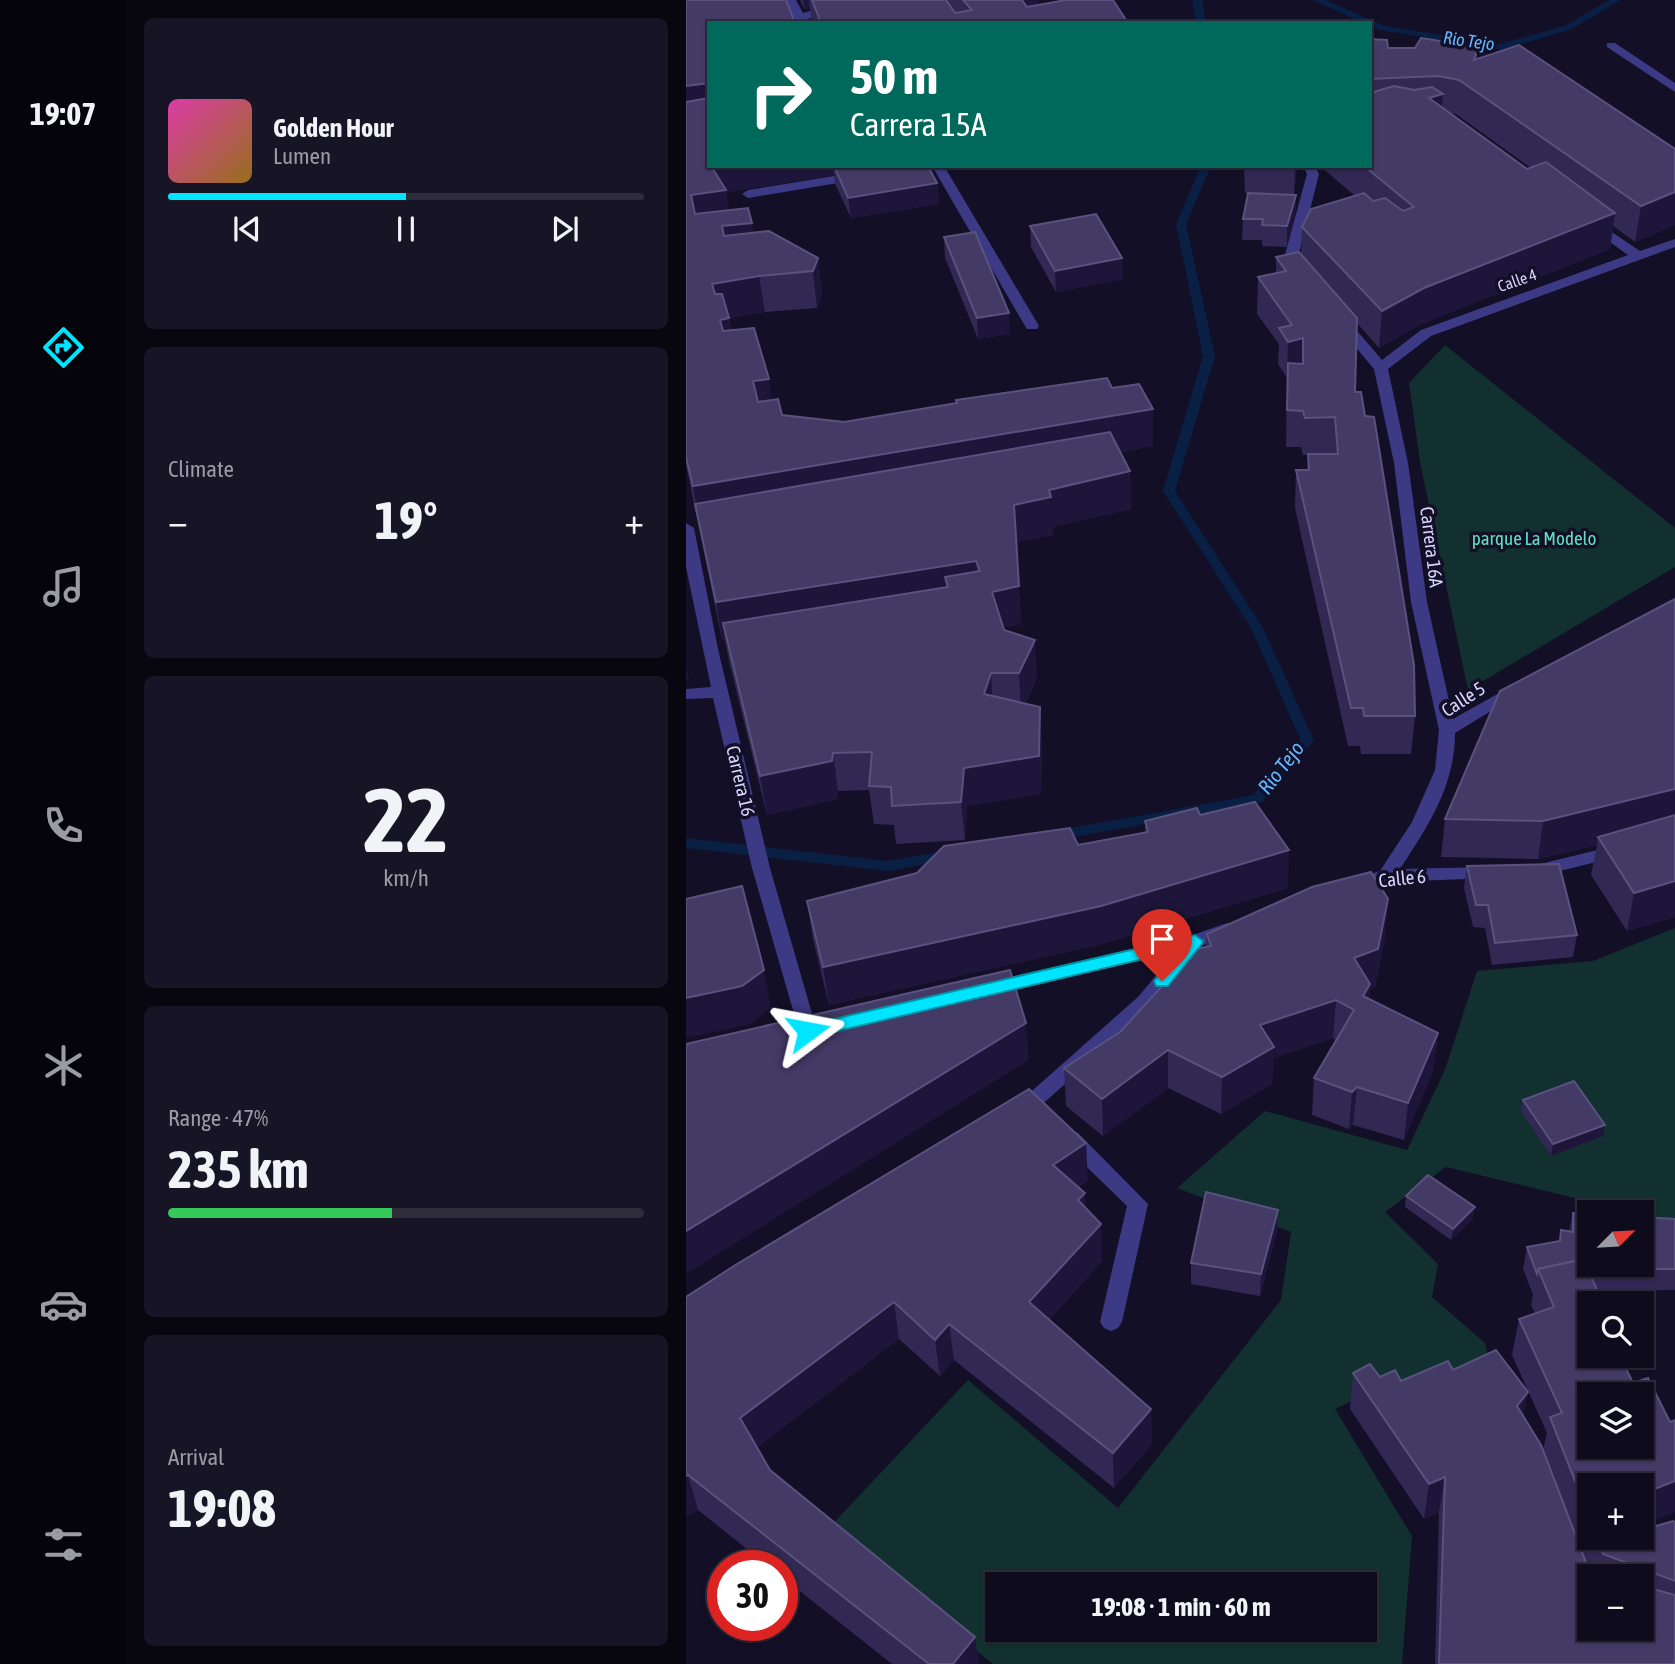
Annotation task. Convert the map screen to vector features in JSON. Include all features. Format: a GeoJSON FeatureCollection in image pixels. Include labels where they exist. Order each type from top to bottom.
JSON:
{"type":"FeatureCollection","features":[{"type":"Feature","properties":{"kind":"street"},"geometry":{"type":"LineString","coordinates":[[790,0],[802,20],[863,0]]}},
{"type":"Feature","properties":{"kind":"street"},"geometry":{"type":"LineString","coordinates":[[1611,45],[1675,88]]}},
{"type":"Feature","properties":{"kind":"street"},"geometry":{"type":"LineString","coordinates":[[939,168],[1032,326]]}},
{"type":"Feature","properties":{"kind":"street"},"geometry":{"type":"LineString","coordinates":[[1307,281],[1290,262],[1313,174],[1310,168]]}},
{"type":"Feature","properties":{"kind":"street"},"geometry":{"type":"LineString","coordinates":[[748,194],[866,175]]}},
{"type":"Feature","properties":{"kind":"street"},"geometry":{"type":"LineString","coordinates":[[1582,216],[1638,256]]}},
{"type":"Feature","properties":{"kind":"street","name":"Calle 4"},"geometry":{"type":"LineString","coordinates":[[1381,368],[1426,333],[1675,243]]}},
{"type":"Feature","properties":{"kind":"street"},"geometry":{"type":"LineString","coordinates":[[1332,310],[1381,368]]}},
{"type":"Feature","properties":{"kind":"street","name":"Carrera 16A"},"geometry":{"type":"LineString","coordinates":[[1381,368],[1401,463],[1419,602],[1447,730]]}},
{"type":"Feature","properties":{"kind":"street","name":"Carrera 16"},"geometry":{"type":"LineString","coordinates":[[690,531],[716,648],[719,692],[761,868],[808,1031]]}},
{"type":"Feature","properties":{"kind":"street","name":"Calle 5"},"geometry":{"type":"LineString","coordinates":[[1386,876],[1435,799],[1448,752],[1447,730],[1531,682]]}},
{"type":"Feature","properties":{"kind":"street"},"geometry":{"type":"LineString","coordinates":[[686,694],[719,692]]}},
{"type":"Feature","properties":{"kind":"street","name":"Calle 6"},"geometry":{"type":"LineString","coordinates":[[1335,893],[1386,876],[1545,871],[1636,846]]}},
{"type":"Feature","properties":{"kind":"street"},"geometry":{"type":"LineString","coordinates":[[981,991],[1195,941],[1246,923]]}},
{"type":"Feature","properties":{"kind":"street"},"geometry":{"type":"LineString","coordinates":[[1004,1123],[1043,1112],[1146,1001],[1195,941]]}},
{"type":"Feature","properties":{"kind":"street"},"geometry":{"type":"LineString","coordinates":[[1043,1112],[1138,1204],[1111,1322]]}},
{"type":"Feature","properties":{"kind":"green space","name":"parque La Modelo"},"geometry":{"type":"Polygon","coordinates":[[[1445,345],[1675,528],[1675,567],[1468,690],[1420,462],[1409,383],[1445,345]]]}},
{"type":"Feature","properties":{"kind":"green space"},"geometry":{"type":"Polygon","coordinates":[[[1675,928],[1675,1222],[1654,1217],[1654,1200],[1583,1200],[1446,1167],[1385,1212],[1438,1264],[1432,1297],[1485,1343],[1492,1373],[1395,1381],[1335,1409],[1412,1536],[1402,1664],[993,1664],[825,1532],[968,1380],[1118,1508],[1281,1300],[1291,1232],[1177,1188],[1265,1111],[1407,1150],[1445,1070],[1477,971],[1593,961],[1675,928]]]}},
{"type":"Feature","properties":{"kind":"building"},"geometry":{"type":"Polygon","coordinates":[[[686,0],[786,0],[794,21],[707,21],[707,83],[686,86],[686,0]]]}},
{"type":"Feature","properties":{"kind":"building"},"geometry":{"type":"Polygon","coordinates":[[[812,0],[946,0],[955,13],[972,10],[963,0],[1022,0],[1027,7],[1066,0],[1113,0],[1127,21],[820,21],[812,0]]]}},
{"type":"Feature","properties":{"kind":"building"},"geometry":{"type":"Polygon","coordinates":[[[1421,38],[1478,47],[1474,60],[1519,45],[1675,149],[1675,192],[1641,206],[1459,80],[1438,76],[1372,79],[1372,39],[1387,40],[1388,48],[1415,48],[1421,38]]]}},
{"type":"Feature","properties":{"kind":"building"},"geometry":{"type":"Polygon","coordinates":[[[1394,86],[1414,90],[1432,87],[1443,94],[1429,98],[1527,169],[1546,162],[1615,213],[1424,288],[1382,311],[1302,227],[1311,209],[1364,193],[1373,201],[1385,198],[1403,211],[1414,207],[1366,168],[1372,168],[1372,92],[1394,86]]]}},
{"type":"Feature","properties":{"kind":"building"},"geometry":{"type":"Polygon","coordinates":[[[707,98],[707,168],[712,168],[726,190],[691,195],[695,214],[748,208],[752,223],[722,226],[724,236],[769,231],[818,258],[813,271],[712,284],[715,294],[722,294],[729,318],[720,320],[723,331],[754,328],[769,379],[753,381],[758,402],[778,399],[782,415],[844,422],[957,403],[956,400],[1107,378],[1112,388],[1139,384],[1153,409],[693,486],[686,457],[686,102],[707,98]]]}},
{"type":"Feature","properties":{"kind":"building"},"geometry":{"type":"Polygon","coordinates":[[[835,168],[929,168],[937,183],[848,198],[835,168]]]}},
{"type":"Feature","properties":{"kind":"building"},"geometry":{"type":"Polygon","coordinates":[[[1248,193],[1296,195],[1287,226],[1262,225],[1263,219],[1243,219],[1248,193]]]}},
{"type":"Feature","properties":{"kind":"building"},"geometry":{"type":"Polygon","coordinates":[[[1096,214],[1122,258],[1055,271],[1030,226],[1096,214]]]}},
{"type":"Feature","properties":{"kind":"building"},"geometry":{"type":"Polygon","coordinates":[[[975,232],[1009,313],[977,318],[944,237],[975,232]]]}},
{"type":"Feature","properties":{"kind":"building"},"geometry":{"type":"Polygon","coordinates":[[[1299,252],[1357,318],[1355,392],[1361,392],[1365,416],[1374,417],[1414,665],[1415,716],[1364,716],[1363,708],[1351,708],[1296,470],[1309,470],[1308,454],[1338,454],[1335,417],[1305,418],[1303,411],[1287,410],[1288,363],[1303,364],[1303,338],[1288,342],[1279,328],[1292,325],[1258,277],[1286,271],[1276,257],[1299,252]]]}},
{"type":"Feature","properties":{"kind":"building"},"geometry":{"type":"Polygon","coordinates":[[[1110,432],[1130,471],[1049,490],[1051,497],[1014,505],[1019,586],[992,592],[1004,630],[1035,640],[1019,673],[991,673],[984,694],[1040,707],[1039,756],[964,768],[961,802],[892,806],[891,787],[869,786],[872,752],[833,753],[832,761],[760,776],[723,623],[948,587],[945,577],[980,571],[976,561],[716,602],[695,504],[1110,432]]]}},
{"type":"Feature","properties":{"kind":"building"},"geometry":{"type":"Polygon","coordinates":[[[1675,599],[1675,789],[1543,821],[1445,819],[1500,691],[1675,599]]]}},
{"type":"Feature","properties":{"kind":"building"},"geometry":{"type":"Polygon","coordinates":[[[1255,802],[1289,850],[1101,906],[823,967],[807,901],[917,873],[944,846],[1070,828],[1078,845],[1148,832],[1145,821],[1197,808],[1200,815],[1255,802]]]}},
{"type":"Feature","properties":{"kind":"building"},"geometry":{"type":"Polygon","coordinates":[[[1675,815],[1675,881],[1634,893],[1598,837],[1675,815]]]}},
{"type":"Feature","properties":{"kind":"building"},"geometry":{"type":"Polygon","coordinates":[[[1559,864],[1577,935],[1495,943],[1488,905],[1476,905],[1467,866],[1559,864]]]}},
{"type":"Feature","properties":{"kind":"building"},"geometry":{"type":"Polygon","coordinates":[[[1371,872],[1388,899],[1378,949],[1354,958],[1370,984],[1363,996],[1438,1033],[1408,1103],[1357,1087],[1352,1092],[1314,1078],[1354,1010],[1336,1000],[1260,1025],[1274,1047],[1222,1077],[1168,1050],[1102,1099],[1064,1068],[1120,1032],[1196,949],[1211,946],[1207,934],[1312,887],[1371,872]]]}},
{"type":"Feature","properties":{"kind":"building"},"geometry":{"type":"Polygon","coordinates":[[[742,886],[764,970],[742,986],[686,998],[686,899],[742,886]]]}},
{"type":"Feature","properties":{"kind":"building"},"geometry":{"type":"Polygon","coordinates":[[[1010,970],[1026,1023],[686,1231],[686,1044],[1010,970]]]}},
{"type":"Feature","properties":{"kind":"building"},"geometry":{"type":"Polygon","coordinates":[[[1574,1081],[1605,1125],[1553,1144],[1523,1100],[1574,1081]]]}},
{"type":"Feature","properties":{"kind":"building"},"geometry":{"type":"Polygon","coordinates":[[[1029,1089],[1086,1143],[1053,1165],[1085,1193],[1078,1200],[1101,1224],[1029,1302],[1151,1409],[1113,1453],[949,1324],[935,1340],[894,1302],[740,1418],[770,1470],[975,1637],[953,1664],[929,1664],[798,1561],[798,1550],[784,1550],[686,1476],[686,1297],[1029,1089]]]}},
{"type":"Feature","properties":{"kind":"building"},"geometry":{"type":"Polygon","coordinates":[[[1428,1175],[1475,1207],[1453,1229],[1406,1196],[1428,1175]]]}},
{"type":"Feature","properties":{"kind":"building"},"geometry":{"type":"Polygon","coordinates":[[[1206,1192],[1278,1210],[1261,1274],[1191,1263],[1206,1192]]]}},
{"type":"Feature","properties":{"kind":"building"},"geometry":{"type":"Polygon","coordinates":[[[1573,1213],[1577,1213],[1577,1261],[1538,1269],[1537,1274],[1527,1247],[1560,1241],[1561,1230],[1573,1232],[1573,1213]]]}},
{"type":"Feature","properties":{"kind":"building"},"geometry":{"type":"Polygon","coordinates":[[[1654,1218],[1675,1219],[1675,1269],[1654,1269],[1654,1218]]]}},
{"type":"Feature","properties":{"kind":"building"},"geometry":{"type":"Polygon","coordinates":[[[1577,1261],[1577,1278],[1592,1278],[1597,1291],[1577,1291],[1577,1368],[1626,1368],[1633,1382],[1577,1382],[1577,1459],[1654,1459],[1654,1390],[1670,1422],[1675,1420],[1675,1481],[1654,1489],[1654,1473],[1577,1473],[1577,1486],[1550,1417],[1562,1413],[1519,1319],[1554,1307],[1538,1269],[1577,1261]]]}},
{"type":"Feature","properties":{"kind":"building"},"geometry":{"type":"Polygon","coordinates":[[[1496,1350],[1528,1392],[1517,1406],[1541,1445],[1577,1539],[1577,1550],[1581,1550],[1587,1564],[1577,1564],[1577,1641],[1654,1641],[1654,1589],[1675,1595],[1675,1664],[1439,1664],[1445,1477],[1429,1484],[1353,1373],[1370,1364],[1380,1377],[1395,1370],[1401,1381],[1448,1361],[1453,1370],[1496,1350]]]}},
{"type":"Feature","properties":{"kind":"building"},"geometry":{"type":"Polygon","coordinates":[[[1675,1522],[1675,1581],[1654,1573],[1654,1564],[1630,1564],[1603,1554],[1602,1550],[1654,1550],[1654,1526],[1675,1522]]]}},
{"type":"Feature","properties":{"kind":"waterway","name":"Rio Tejo"},"geometry":{"type":"LineString","coordinates":[[1197,0],[1201,21]]}},
{"type":"Feature","properties":{"kind":"waterway","name":"Rio Tejo"},"geometry":{"type":"LineString","coordinates":[[1318,0],[1367,21]]}},
{"type":"Feature","properties":{"kind":"waterway","name":"Rio Tejo"},"geometry":{"type":"LineString","coordinates":[[1372,23],[1383,28],[1500,47],[1567,28],[1616,0]]}},
{"type":"Feature","properties":{"kind":"waterway","name":"Rio Tejo"},"geometry":{"type":"LineString","coordinates":[[1054,836],[1257,799],[1307,740],[1257,628],[1169,491],[1209,356],[1181,224],[1205,168]]}},
{"type":"Feature","properties":{"kind":"waterway","name":"Rio Tejo"},"geometry":{"type":"LineString","coordinates":[[686,843],[888,866],[948,855]]}},
{"type":"Feature","properties":{"kind":"route"},"geometry":{"type":"LineString","coordinates":[[808,1031],[1195,941],[1162,981]]}}]}
